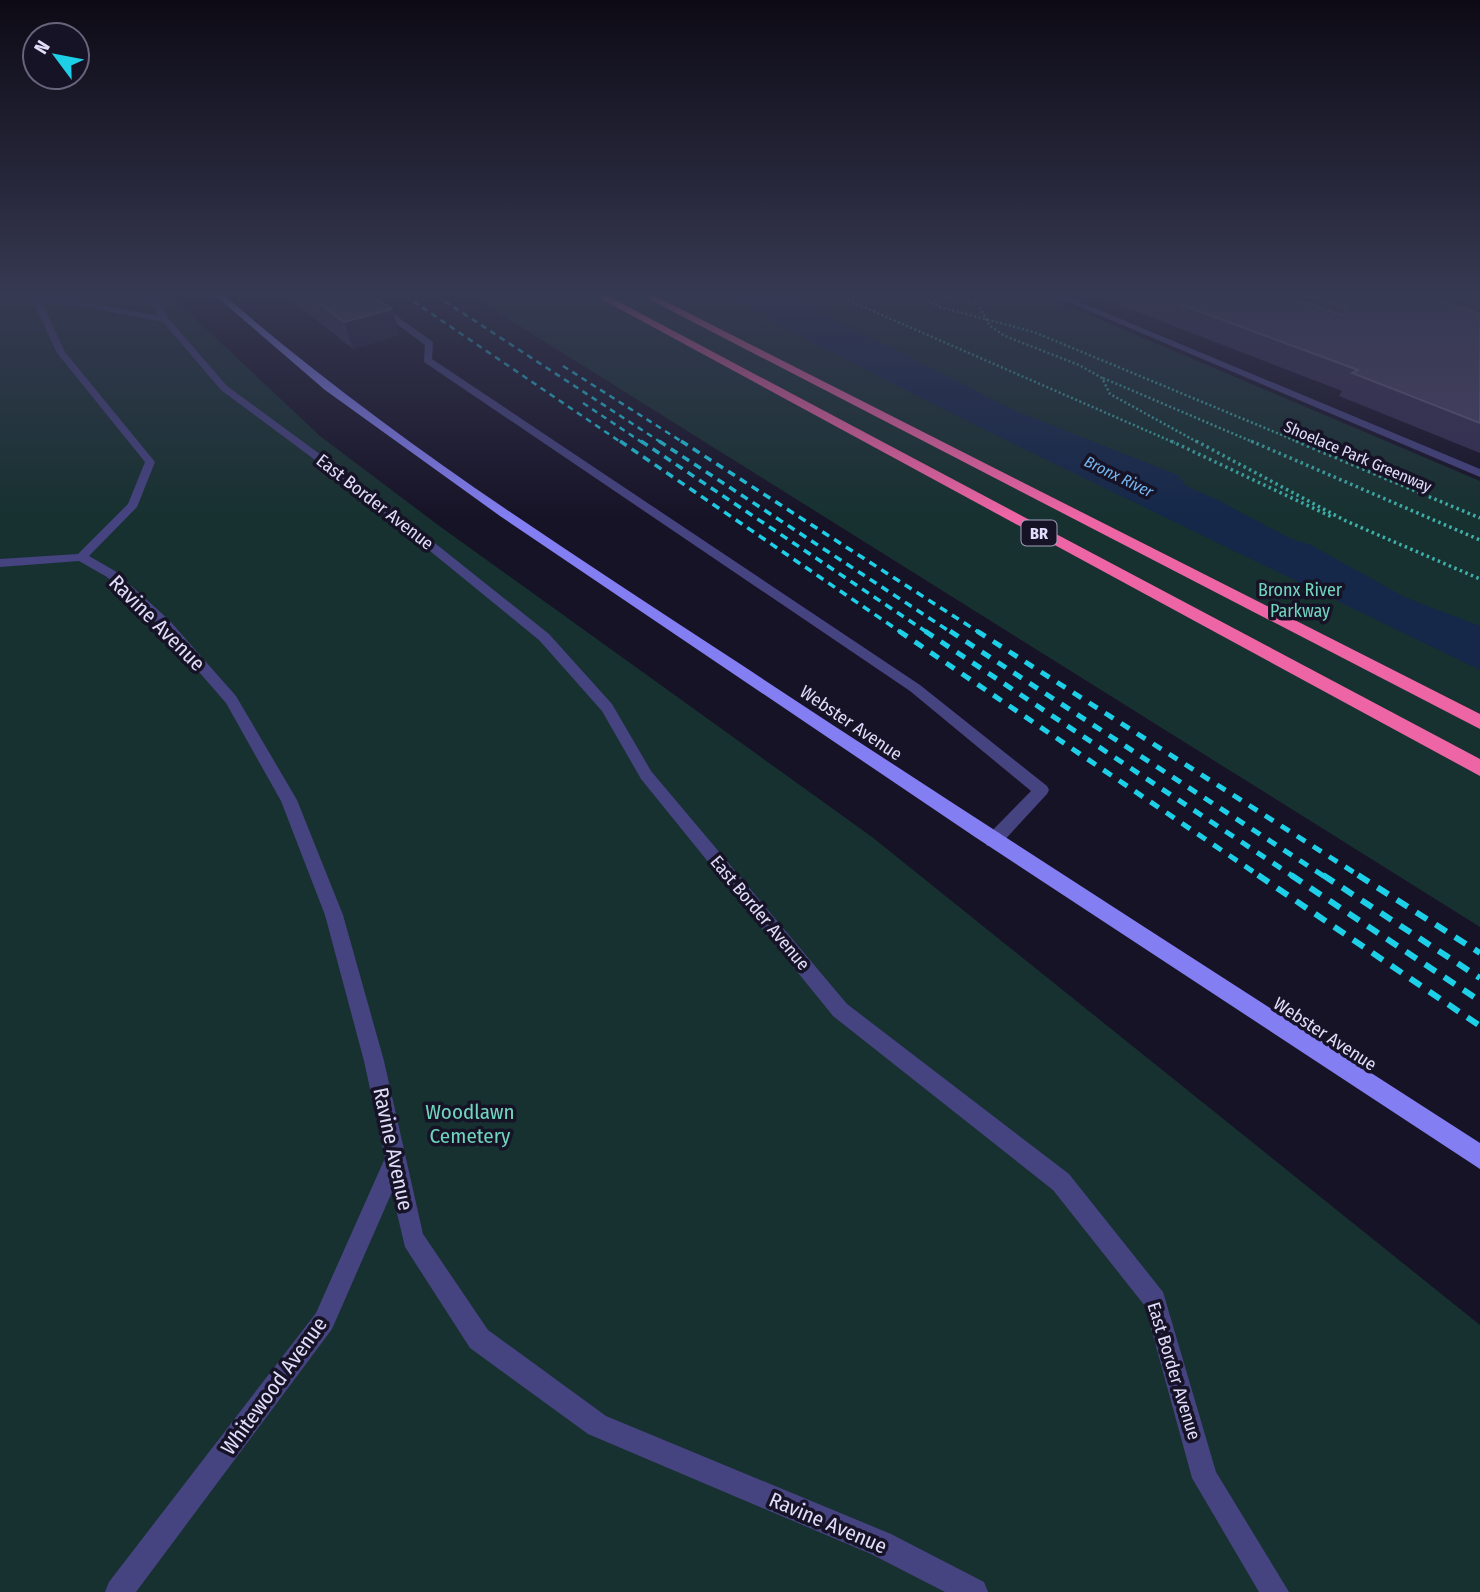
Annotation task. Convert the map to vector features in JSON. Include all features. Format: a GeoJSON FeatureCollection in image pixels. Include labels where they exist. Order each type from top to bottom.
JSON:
{"type":"FeatureCollection","features":[{"type":"Feature","properties":{"kind":"highway","name":"BR"},"geometry":{"type":"LineString","coordinates":[[737,369],[1480,768]]}},
{"type":"Feature","properties":{"kind":"highway","name":"BR"},"geometry":{"type":"LineString","coordinates":[[791,369],[1480,722]]}},
{"type":"Feature","properties":{"kind":"main road","name":"Webster Avenue"},"geometry":{"type":"LineString","coordinates":[[309,369],[389,435],[993,841],[1480,1157]]}},
{"type":"Feature","properties":{"kind":"street"},"geometry":{"type":"LineString","coordinates":[[1233,369],[1480,473]]}},
{"type":"Feature","properties":{"kind":"lane"},"geometry":{"type":"LineString","coordinates":[[0,563],[81,557],[133,505],[150,462],[74,369]]}},
{"type":"Feature","properties":{"kind":"lane","name":"East Border Avenue"},"geometry":{"type":"LineString","coordinates":[[208,369],[224,388],[358,487],[544,637],[607,709],[646,775],[840,1010],[1061,1182],[1155,1300],[1205,1478],[1275,1592]]}},
{"type":"Feature","properties":{"kind":"lane"},"geometry":{"type":"LineString","coordinates":[[441,369],[915,688],[1041,790],[993,841]]}},
{"type":"Feature","properties":{"kind":"lane","name":"Ravine Avenue"},"geometry":{"type":"LineString","coordinates":[[81,557],[111,574],[164,623],[231,700],[289,800],[334,915],[373,1061],[413,1239],[479,1339],[597,1425],[881,1544],[974,1592]]}},
{"type":"Feature","properties":{"kind":"lane","name":"Whitewood Avenue"},"geometry":{"type":"LineString","coordinates":[[119,1592],[324,1321],[395,1160]]}},
{"type":"Feature","properties":{"kind":"path"},"geometry":{"type":"LineString","coordinates":[[1009,369],[1106,411],[1316,512],[1346,521]]}},
{"type":"Feature","properties":{"kind":"path","name":"Shoelace Park Greenway"},"geometry":{"type":"LineString","coordinates":[[1087,369],[1480,540]]}},
{"type":"Feature","properties":{"kind":"path","name":"Shoelace Park Greenway"},"geometry":{"type":"LineString","coordinates":[[1123,369],[1480,518]]}},
{"type":"Feature","properties":{"kind":"path"},"geometry":{"type":"LineString","coordinates":[[1102,378],[1110,394],[1130,407],[1346,521],[1480,579]]}},
{"type":"Feature","properties":{"kind":"green space","name":"Woodlawn Cemetery"},"geometry":{"type":"Polygon","coordinates":[[[0,369],[249,369],[320,436],[438,525],[872,837],[1480,1325],[1480,1592],[0,1592],[0,369]]]}},
{"type":"Feature","properties":{"kind":"green space","name":"Bronx River Parkway"},"geometry":{"type":"Polygon","coordinates":[[[589,369],[1217,369],[1480,481],[1480,927],[589,369]]]}},
{"type":"Feature","properties":{"kind":"water","name":"Bronx River"},"geometry":{"type":"Polygon","coordinates":[[[865,369],[934,369],[1018,412],[1178,475],[1186,486],[1289,538],[1311,545],[1404,597],[1480,626],[1480,670],[865,369]]]}},
{"type":"Feature","properties":{"kind":"building"},"geometry":{"type":"Polygon","coordinates":[[[1480,369],[1480,423],[1352,373],[1358,370],[1480,369]]]}},
{"type":"Feature","properties":{"kind":"railway"},"geometry":{"type":"LineString","coordinates":[[513,369],[622,443]]}},
{"type":"Feature","properties":{"kind":"railway"},"geometry":{"type":"LineString","coordinates":[[549,369],[662,443]]}},
{"type":"Feature","properties":{"kind":"railway"},"geometry":{"type":"LineString","coordinates":[[568,369],[684,443]]}},
{"type":"Feature","properties":{"kind":"railway"},"geometry":{"type":"LineString","coordinates":[[583,403],[643,443]]}},
{"type":"Feature","properties":{"kind":"railway"},"geometry":{"type":"LineString","coordinates":[[620,441],[902,633]]}},
{"type":"Feature","properties":{"kind":"railway"},"geometry":{"type":"LineString","coordinates":[[641,441],[928,633]]}},
{"type":"Feature","properties":{"kind":"railway"},"geometry":{"type":"LineString","coordinates":[[659,441],[952,633]]}},
{"type":"Feature","properties":{"kind":"railway"},"geometry":{"type":"LineString","coordinates":[[681,441],[980,633]]}},
{"type":"Feature","properties":{"kind":"railway"},"geometry":{"type":"LineString","coordinates":[[899,631],[1261,877]]}},
{"type":"Feature","properties":{"kind":"railway"},"geometry":{"type":"LineString","coordinates":[[950,631],[1325,877]]}},
{"type":"Feature","properties":{"kind":"railway"},"geometry":{"type":"LineString","coordinates":[[977,631],[1361,877]]}},
{"type":"Feature","properties":{"kind":"railway"},"geometry":{"type":"LineString","coordinates":[[928,633],[1480,1001]]}},
{"type":"Feature","properties":{"kind":"railway"},"geometry":{"type":"LineString","coordinates":[[1258,875],[1480,1026]]}},
{"type":"Feature","properties":{"kind":"railway"},"geometry":{"type":"LineString","coordinates":[[1323,875],[1480,978]]}},
{"type":"Feature","properties":{"kind":"railway"},"geometry":{"type":"LineString","coordinates":[[1358,875],[1480,953]]}}]}
